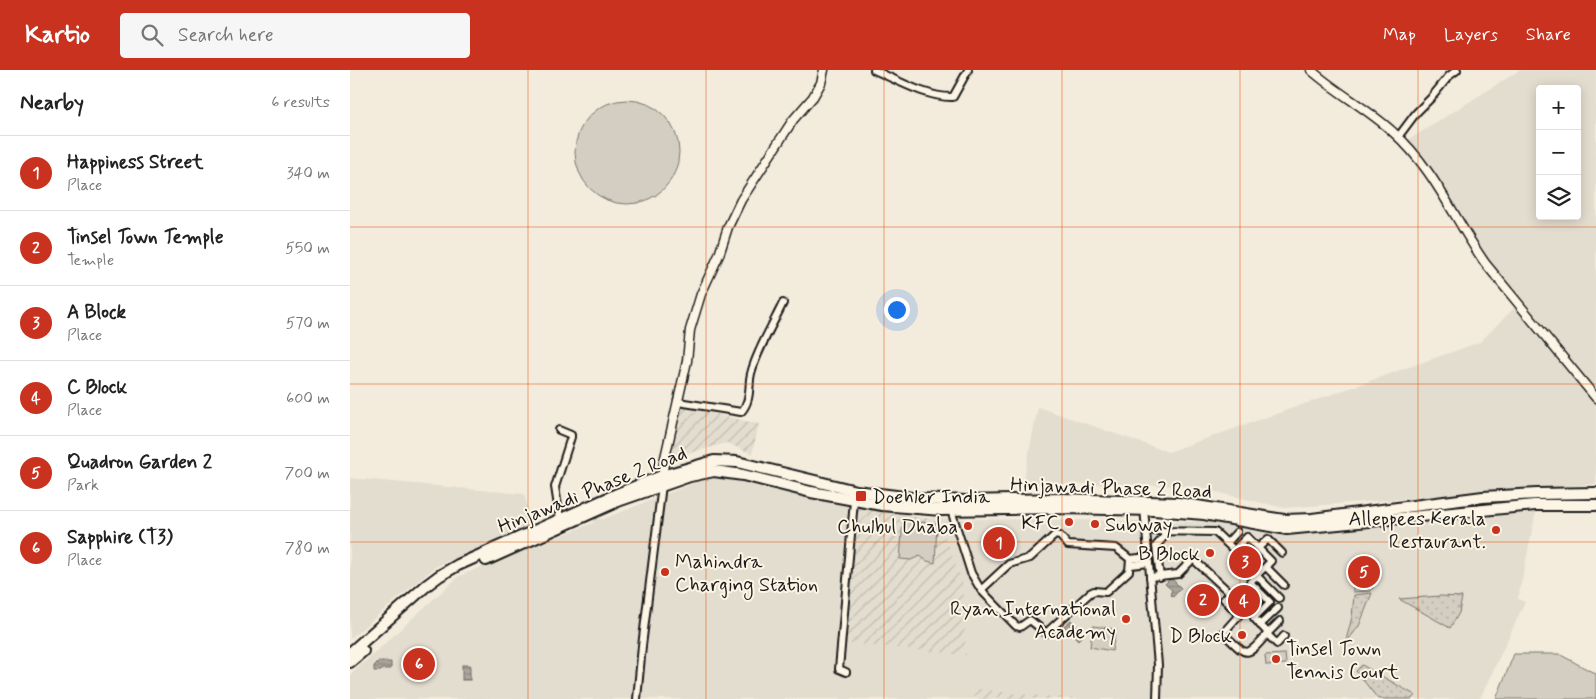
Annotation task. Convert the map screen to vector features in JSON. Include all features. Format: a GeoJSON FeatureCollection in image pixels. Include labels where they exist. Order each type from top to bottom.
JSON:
{"type":"FeatureCollection","features":[{"type":"Feature","properties":{"kind":"main road","name":"Hinjawadi Phase 2 Road"},"geometry":{"type":"LineString","coordinates":[[350,653],[427,585],[560,519],[700,464],[714,461],[737,462],[855,496],[906,508],[951,510],[1194,505],[1271,518],[1298,520],[1483,497],[1596,493]]}},
{"type":"Feature","properties":{"kind":"main road","name":"Hinjawadi Phase 2 Road"},"geometry":{"type":"LineString","coordinates":[[350,662],[454,571],[618,501],[662,480]]}},
{"type":"Feature","properties":{"kind":"main road","name":"Hinjawadi Phase 2 Road"},"geometry":{"type":"LineString","coordinates":[[855,496],[942,501],[1063,499],[1144,506],[1204,514],[1287,529],[1535,505],[1596,505]]}},
{"type":"Feature","properties":{"kind":"street"},"geometry":{"type":"LineString","coordinates":[[637,699],[662,480],[687,361],[690,330],[701,294],[741,200],[793,120],[813,97],[821,83],[824,70]]}},
{"type":"Feature","properties":{"kind":"street"},"geometry":{"type":"LineString","coordinates":[[874,70],[916,89],[945,97],[953,97],[968,70]]}},
{"type":"Feature","properties":{"kind":"street"},"geometry":{"type":"LineString","coordinates":[[1311,70],[1386,127],[1426,167],[1468,238],[1485,262],[1596,398]]}},
{"type":"Feature","properties":{"kind":"street"},"geometry":{"type":"LineString","coordinates":[[1398,138],[1416,113],[1449,76],[1457,70]]}},
{"type":"Feature","properties":{"kind":"street"},"geometry":{"type":"LineString","coordinates":[[678,402],[741,412],[745,408],[751,392],[750,379],[753,367],[783,303]]}},
{"type":"Feature","properties":{"kind":"street"},"geometry":{"type":"LineString","coordinates":[[559,430],[571,435],[554,488],[560,519]]}},
{"type":"Feature","properties":{"kind":"street"},"geometry":{"type":"LineString","coordinates":[[846,672],[839,669],[855,496]]}},
{"type":"Feature","properties":{"kind":"street"},"geometry":{"type":"LineString","coordinates":[[1144,506],[1158,664],[1157,699]]}},
{"type":"Feature","properties":{"kind":"street"},"geometry":{"type":"LineString","coordinates":[[951,510],[971,573],[981,590],[1016,626],[1020,627],[1030,620],[1046,633],[1090,593],[1107,591],[1129,571],[1130,562]]}},
{"type":"Feature","properties":{"kind":"street"},"geometry":{"type":"LineString","coordinates":[[1160,577],[1154,530],[1215,532],[1234,550],[1247,537],[1271,562],[1250,582],[1270,602],[1254,618],[1277,644],[1284,636]]}},
{"type":"Feature","properties":{"kind":"street"},"geometry":{"type":"LineString","coordinates":[[1156,546],[1169,531]]}},
{"type":"Feature","properties":{"kind":"street"},"geometry":{"type":"LineString","coordinates":[[1227,543],[1237,532]]}},
{"type":"Feature","properties":{"kind":"street"},"geometry":{"type":"LineString","coordinates":[[981,590],[1009,564],[1030,558],[1055,535],[1060,536],[1068,545],[1116,548],[1130,562]]}},
{"type":"Feature","properties":{"kind":"street"},"geometry":{"type":"LineString","coordinates":[[1258,548],[1268,539],[1282,553]]}},
{"type":"Feature","properties":{"kind":"street"},"geometry":{"type":"LineString","coordinates":[[1150,577],[1178,574],[1193,559],[1230,592],[1224,599],[1239,615],[1222,633],[1242,651],[1250,652],[1255,649],[1280,621]]}},
{"type":"Feature","properties":{"kind":"street"},"geometry":{"type":"LineString","coordinates":[[1130,562],[1149,560]]}},
{"type":"Feature","properties":{"kind":"street"},"geometry":{"type":"LineString","coordinates":[[1266,567],[1284,585]]}},
{"type":"Feature","properties":{"kind":"street"},"geometry":{"type":"LineString","coordinates":[[1256,576],[1279,598]]}},
{"type":"Feature","properties":{"kind":"street"},"geometry":{"type":"LineString","coordinates":[[1260,625],[1278,608]]}},
{"type":"Feature","properties":{"kind":"shaded area"},"geometry":{"type":"Polygon","coordinates":[[[1520,70],[1596,70],[1596,484],[1284,508],[1190,486],[1023,483],[1038,407],[1168,452],[1480,342],[1520,302],[1479,249],[1405,142],[1520,70]]]}},
{"type":"Feature","properties":{"kind":"shaded area"},"geometry":{"type":"Polygon","coordinates":[[[627,100],[647,104],[664,115],[675,132],[679,152],[675,172],[664,189],[647,200],[627,204],[607,200],[590,189],[579,172],[575,152],[579,132],[590,115],[607,104],[627,100]]]}},
{"type":"Feature","properties":{"kind":"shaded area"},"geometry":{"type":"Polygon","coordinates":[[[678,405],[759,424],[752,454],[727,443],[667,459],[678,405]]]}},
{"type":"Feature","properties":{"kind":"shaded area"},"geometry":{"type":"Polygon","coordinates":[[[722,472],[916,518],[1217,522],[1287,536],[1536,512],[1518,599],[1525,602],[1480,699],[350,699],[350,675],[459,576],[593,523],[593,518],[603,519],[722,472]]]}},
{"type":"Feature","properties":{"kind":"shaded area"},"geometry":{"type":"Polygon","coordinates":[[[350,478],[524,494],[532,525],[435,567],[350,639],[350,478]]]}},
{"type":"Feature","properties":{"kind":"shaded area"},"geometry":{"type":"Polygon","coordinates":[[[858,508],[939,520],[962,581],[966,655],[845,643],[858,508]]]}},
{"type":"Feature","properties":{"kind":"shaded area"},"geometry":{"type":"Polygon","coordinates":[[[903,520],[937,524],[935,563],[927,561],[920,556],[911,560],[900,559],[903,520]]]}},
{"type":"Feature","properties":{"kind":"shaded area"},"geometry":{"type":"Polygon","coordinates":[[[1367,554],[1377,558],[1373,588],[1371,591],[1353,592],[1353,563],[1367,554]]]}},
{"type":"Feature","properties":{"kind":"shaded area"},"geometry":{"type":"Polygon","coordinates":[[[1171,578],[1181,588],[1173,597],[1170,594],[1172,590],[1165,584],[1171,578]]]}},
{"type":"Feature","properties":{"kind":"shaded area"},"geometry":{"type":"Polygon","coordinates":[[[1372,593],[1359,626],[1345,644],[1352,617],[1354,595],[1372,593]]]}},
{"type":"Feature","properties":{"kind":"shaded area"},"geometry":{"type":"Polygon","coordinates":[[[1440,596],[1462,597],[1459,613],[1450,628],[1399,599],[1440,596]]]}},
{"type":"Feature","properties":{"kind":"shaded area"},"geometry":{"type":"Polygon","coordinates":[[[1071,620],[1084,634],[1078,640],[1064,626],[1071,620]]]}},
{"type":"Feature","properties":{"kind":"shaded area"},"geometry":{"type":"Polygon","coordinates":[[[1093,626],[1116,629],[1112,651],[1090,647],[1093,626]]]}},
{"type":"Feature","properties":{"kind":"shaded area","name":"Tinsel Town Tennis Court"},"geometry":{"type":"Polygon","coordinates":[[[1285,654],[1286,664],[1266,665],[1265,655],[1285,654]]]}},
{"type":"Feature","properties":{"kind":"shaded area"},"geometry":{"type":"Polygon","coordinates":[[[1514,654],[1559,654],[1596,674],[1596,699],[1496,699],[1514,654]]]}},
{"type":"Feature","properties":{"kind":"shaded area"},"geometry":{"type":"Polygon","coordinates":[[[378,662],[391,662],[391,669],[374,671],[374,666],[378,662]]]}},
{"type":"Feature","properties":{"kind":"shaded area"},"geometry":{"type":"Polygon","coordinates":[[[462,665],[470,665],[470,680],[462,680],[462,665]]]}},
{"type":"Feature","properties":{"kind":"shaded area"},"geometry":{"type":"Polygon","coordinates":[[[1362,665],[1415,695],[1412,699],[1378,699],[1356,671],[1362,665]]]}},
{"type":"Feature","properties":{"kind":"shaded area"},"geometry":{"type":"Polygon","coordinates":[[[970,688],[1020,694],[1082,699],[974,699],[970,688]]]}},
{"type":"Feature","properties":{"kind":"place","name":"Doehler India"},"geometry":{"type":"Point","coordinates":[861,496]}},
{"type":"Feature","properties":{"kind":"place","name":"KFC"},"geometry":{"type":"Point","coordinates":[1069,522]}},
{"type":"Feature","properties":{"kind":"place","name":"Subway"},"geometry":{"type":"Point","coordinates":[1095,524]}},
{"type":"Feature","properties":{"kind":"place","name":"Chulbul Dhaba"},"geometry":{"type":"Point","coordinates":[968,526]}},
{"type":"Feature","properties":{"kind":"place","name":"Alleppees Kerala Restaurant."},"geometry":{"type":"Point","coordinates":[1496,530]}},
{"type":"Feature","properties":{"kind":"place","name":"Happiness Street"},"geometry":{"type":"Point","coordinates":[999,543]}},
{"type":"Feature","properties":{"kind":"place","name":"B Block"},"geometry":{"type":"Point","coordinates":[1210,553]}},
{"type":"Feature","properties":{"kind":"place","name":"A Block"},"geometry":{"type":"Point","coordinates":[1245,562]}},
{"type":"Feature","properties":{"kind":"place","name":"Mahindra Charging Station"},"geometry":{"type":"Point","coordinates":[665,572]}},
{"type":"Feature","properties":{"kind":"place","name":"Quadron Garden 2"},"geometry":{"type":"Point","coordinates":[1364,572]}},
{"type":"Feature","properties":{"kind":"place","name":"Tinsel Town Temple"},"geometry":{"type":"Point","coordinates":[1203,600]}},
{"type":"Feature","properties":{"kind":"place","name":"C Block"},"geometry":{"type":"Point","coordinates":[1244,601]}},
{"type":"Feature","properties":{"kind":"place","name":"Ryan International Academy"},"geometry":{"type":"Point","coordinates":[1126,619]}},
{"type":"Feature","properties":{"kind":"place","name":"D Block"},"geometry":{"type":"Point","coordinates":[1242,635]}},
{"type":"Feature","properties":{"kind":"place","name":"Tinsel Town Tennis Court"},"geometry":{"type":"Point","coordinates":[1276,659]}},
{"type":"Feature","properties":{"kind":"place","name":"Sapphire (T3)"},"geometry":{"type":"Point","coordinates":[419,664]}}]}
